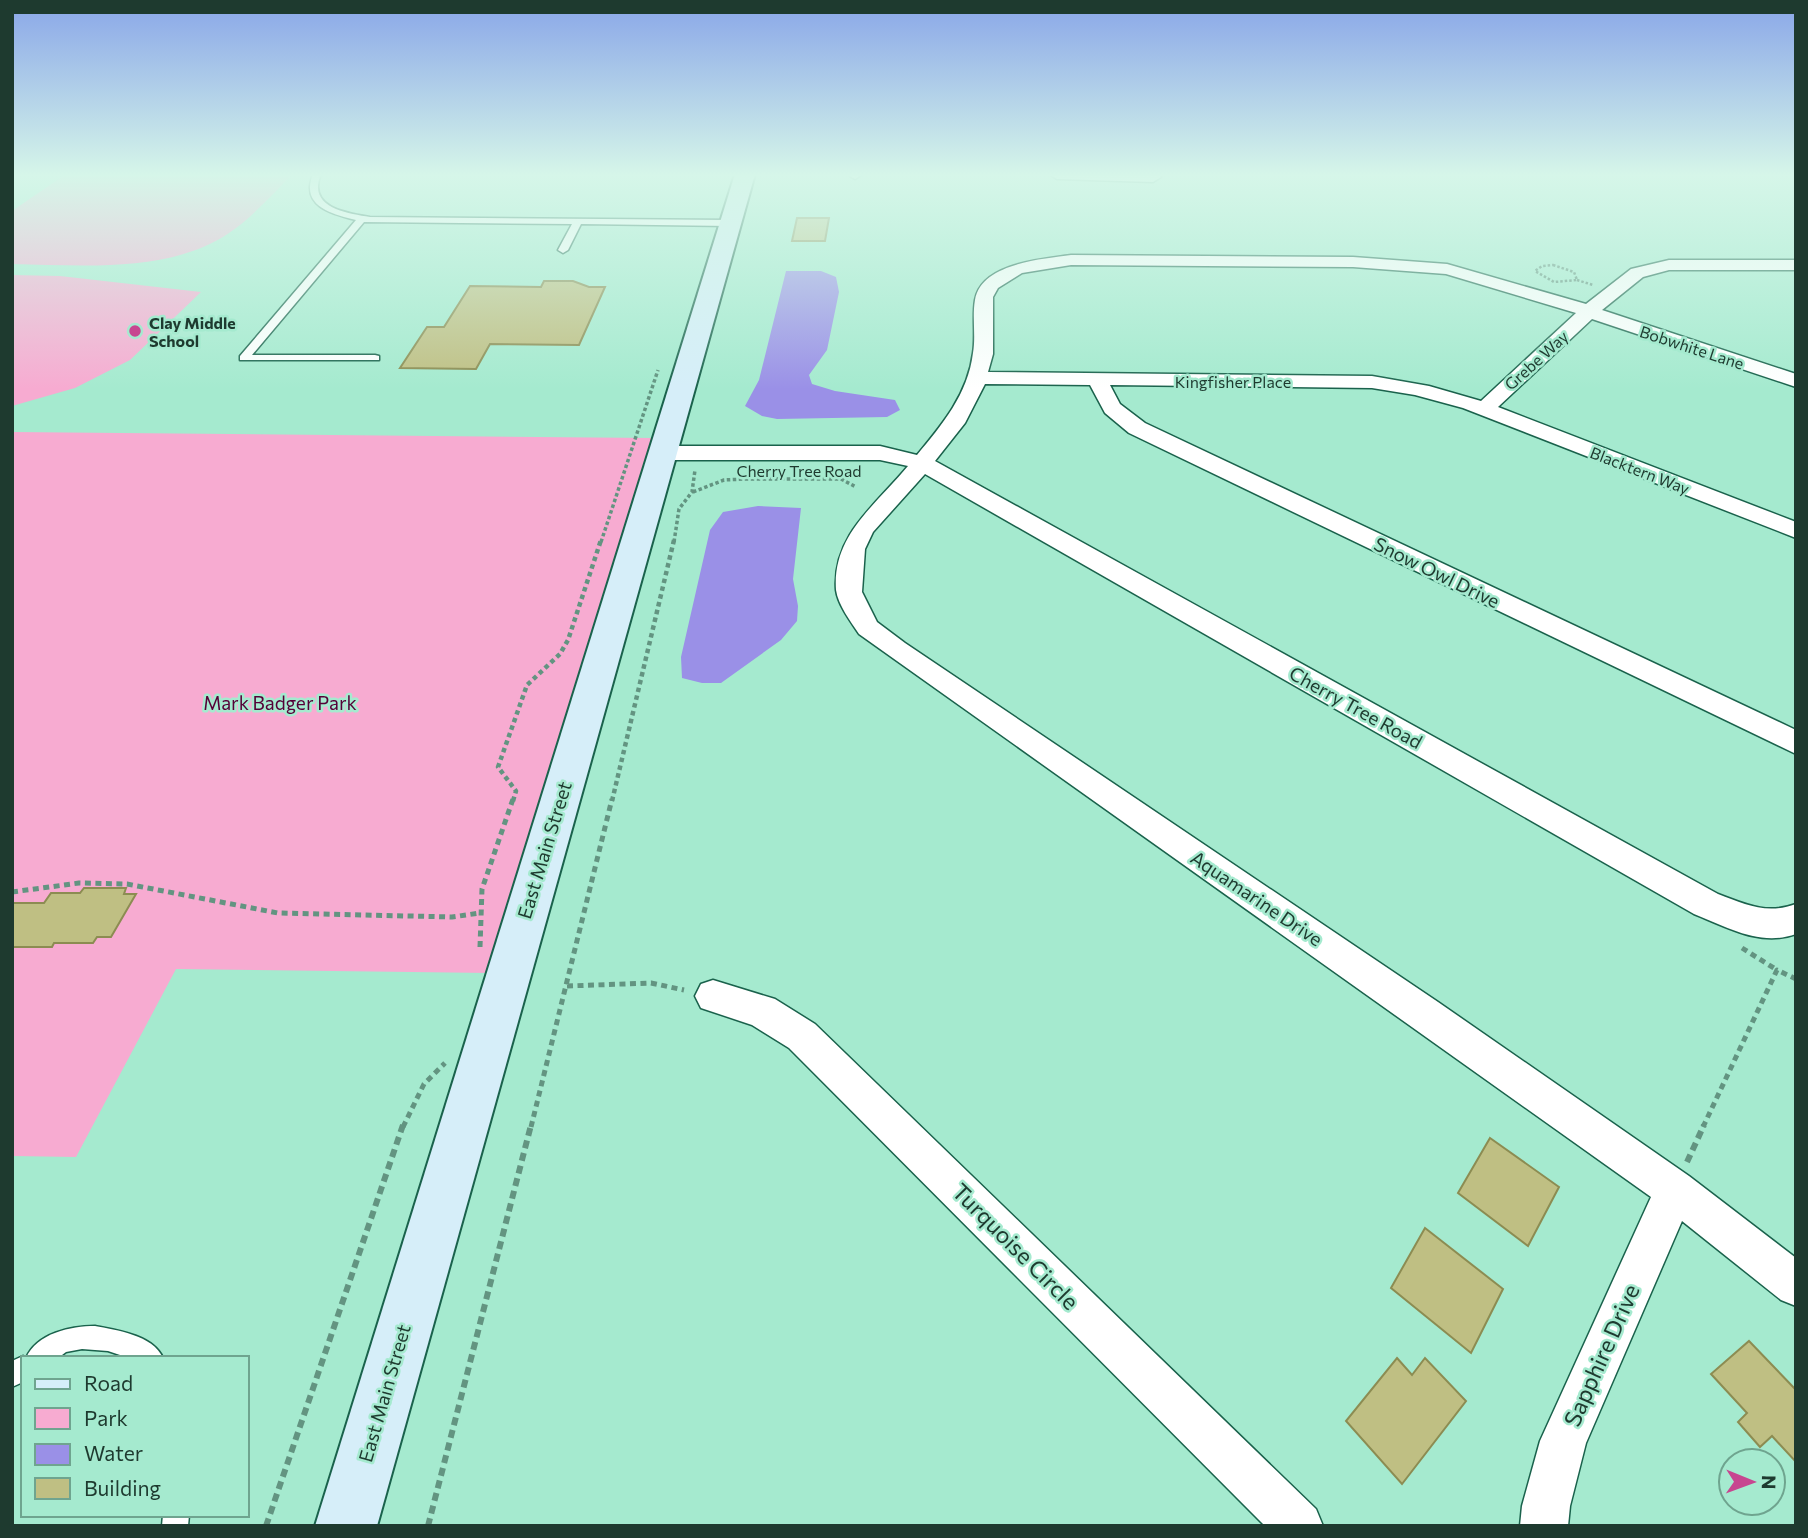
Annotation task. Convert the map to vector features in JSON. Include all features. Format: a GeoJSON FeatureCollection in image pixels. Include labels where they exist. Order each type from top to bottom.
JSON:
{"type":"FeatureCollection","features":[{"type":"Feature","properties":{"kind":"main road","name":"East Main Street"},"geometry":{"type":"LineString","coordinates":[[346,1526],[679,461],[725,246]]}},
{"type":"Feature","properties":{"kind":"street","name":"Bobwhite Lane"},"geometry":{"type":"LineString","coordinates":[[977,378],[984,354],[984,296],[991,285],[1017,269],[1050,262],[1353,262],[1417,265],[1477,276],[1796,381]]}},
{"type":"Feature","properties":{"kind":"street","name":"Grebe Way"},"geometry":{"type":"LineString","coordinates":[[1484,409],[1588,312],[1626,280],[1648,268],[1690,264],[1796,265]]}},
{"type":"Feature","properties":{"kind":"street","name":"Kingfisher Place"},"geometry":{"type":"LineString","coordinates":[[977,378],[1372,382],[1447,394],[1484,409]]}},
{"type":"Feature","properties":{"kind":"street","name":"Aquamarine Drive"},"geometry":{"type":"LineString","coordinates":[[977,378],[973,391],[923,469],[863,529],[853,549],[849,592],[868,628],[1675,1190],[1796,1285]]}},
{"type":"Feature","properties":{"kind":"street","name":"Snow Owl Drive"},"geometry":{"type":"LineString","coordinates":[[1098,380],[1103,399],[1123,420],[1137,428],[1796,744]]}},
{"type":"Feature","properties":{"kind":"street","name":"Blacktern Way"},"geometry":{"type":"LineString","coordinates":[[1484,409],[1796,531]]}},
{"type":"Feature","properties":{"kind":"street","name":"Cherry Tree Road"},"geometry":{"type":"LineString","coordinates":[[679,461],[846,470],[923,469],[973,490],[1706,904],[1755,923],[1787,923]]}},
{"type":"Feature","properties":{"kind":"street","name":"Turquoise Circle"},"geometry":{"type":"LineString","coordinates":[[713,996],[762,1012],[802,1035],[1299,1526]]}},
{"type":"Feature","properties":{"kind":"street","name":"Sapphire Drive"},"geometry":{"type":"LineString","coordinates":[[1544,1526],[1546,1506],[1563,1441],[1675,1190]]}},
{"type":"Feature","properties":{"kind":"lane"},"geometry":{"type":"LineString","coordinates":[[339,246],[244,358],[375,358]]}},
{"type":"Feature","properties":{"kind":"lane"},"geometry":{"type":"LineString","coordinates":[[563,250],[565,246]]}},
{"type":"Feature","properties":{"kind":"lane"},"geometry":{"type":"LineString","coordinates":[[41,1356],[64,1341],[107,1339],[140,1348],[149,1356]]}},
{"type":"Feature","properties":{"kind":"path"},"geometry":{"type":"LineString","coordinates":[[1553,265],[1577,275],[1574,282],[1557,283],[1545,279],[1535,271],[1538,267],[1553,265]]}},
{"type":"Feature","properties":{"kind":"path"},"geometry":{"type":"LineString","coordinates":[[478,956],[480,913],[488,871],[516,791],[498,767],[527,685],[560,654],[568,640],[652,387]]}},
{"type":"Feature","properties":{"kind":"path"},"geometry":{"type":"LineString","coordinates":[[679,461],[692,492]]}},
{"type":"Feature","properties":{"kind":"path"},"geometry":{"type":"LineString","coordinates":[[428,1526],[567,986],[677,529],[679,509],[692,492],[724,480],[841,479],[856,486]]}},
{"type":"Feature","properties":{"kind":"path"},"geometry":{"type":"LineString","coordinates":[[12,892],[79,883],[127,884],[278,913],[452,917],[480,913]]}},
{"type":"Feature","properties":{"kind":"path"},"geometry":{"type":"LineString","coordinates":[[1736,939],[1741,947],[1796,979]]}},
{"type":"Feature","properties":{"kind":"path"},"geometry":{"type":"LineString","coordinates":[[1675,1190],[1777,970]]}},
{"type":"Feature","properties":{"kind":"path"},"geometry":{"type":"LineString","coordinates":[[567,986],[651,983],[713,996]]}},
{"type":"Feature","properties":{"kind":"path"},"geometry":{"type":"LineString","coordinates":[[266,1526],[408,1112],[424,1084],[450,1058]]}},
{"type":"Feature","properties":{"kind":"green space"},"geometry":{"type":"Polygon","coordinates":[[[12,246],[205,246],[179,255],[124,264],[12,264],[12,246]]]}},
{"type":"Feature","properties":{"kind":"green space"},"geometry":{"type":"Polygon","coordinates":[[[12,275],[60,276],[201,292],[130,360],[75,388],[12,406],[12,275]]]}},
{"type":"Feature","properties":{"kind":"green space","name":"Mark Badger Park"},"geometry":{"type":"Polygon","coordinates":[[[12,432],[654,438],[490,973],[176,969],[76,1157],[12,1156],[12,432]]]}},
{"type":"Feature","properties":{"kind":"water"},"geometry":{"type":"Polygon","coordinates":[[[786,271],[821,271],[836,277],[839,292],[827,350],[809,375],[812,384],[835,391],[895,400],[900,410],[887,417],[777,419],[762,416],[745,406],[759,380],[786,271]]]}},
{"type":"Feature","properties":{"kind":"water"},"geometry":{"type":"Polygon","coordinates":[[[758,506],[801,508],[793,579],[798,606],[797,621],[781,640],[721,683],[702,683],[682,678],[681,657],[710,530],[723,512],[758,506]]]}},
{"type":"Feature","properties":{"kind":"building"},"geometry":{"type":"Polygon","coordinates":[[[544,281],[573,281],[589,287],[605,287],[579,345],[490,344],[476,369],[400,368],[427,327],[444,327],[470,286],[541,287],[544,281]]]}},
{"type":"Feature","properties":{"kind":"building"},"geometry":{"type":"Polygon","coordinates":[[[84,888],[126,888],[124,894],[136,894],[111,937],[97,937],[93,943],[12,947],[12,903],[44,903],[51,893],[80,893],[84,888]]]}},
{"type":"Feature","properties":{"kind":"building"},"geometry":{"type":"Polygon","coordinates":[[[1490,1138],[1559,1187],[1528,1246],[1458,1193],[1490,1138]]]}},
{"type":"Feature","properties":{"kind":"building"},"geometry":{"type":"Polygon","coordinates":[[[1425,1228],[1503,1289],[1471,1353],[1391,1288],[1425,1228]]]}},
{"type":"Feature","properties":{"kind":"building"},"geometry":{"type":"Polygon","coordinates":[[[1749,1341],[1796,1390],[1796,1462],[1787,1452],[1787,1447],[1782,1447],[1772,1436],[1760,1447],[1738,1422],[1747,1413],[1711,1374],[1749,1341]]]}},
{"type":"Feature","properties":{"kind":"building"},"geometry":{"type":"Polygon","coordinates":[[[1397,1358],[1412,1375],[1425,1358],[1466,1401],[1402,1484],[1346,1421],[1397,1358]]]}},
{"type":"Feature","properties":{"kind":"place","name":"Clay Middle School"},"geometry":{"type":"Point","coordinates":[135,331]}}]}
